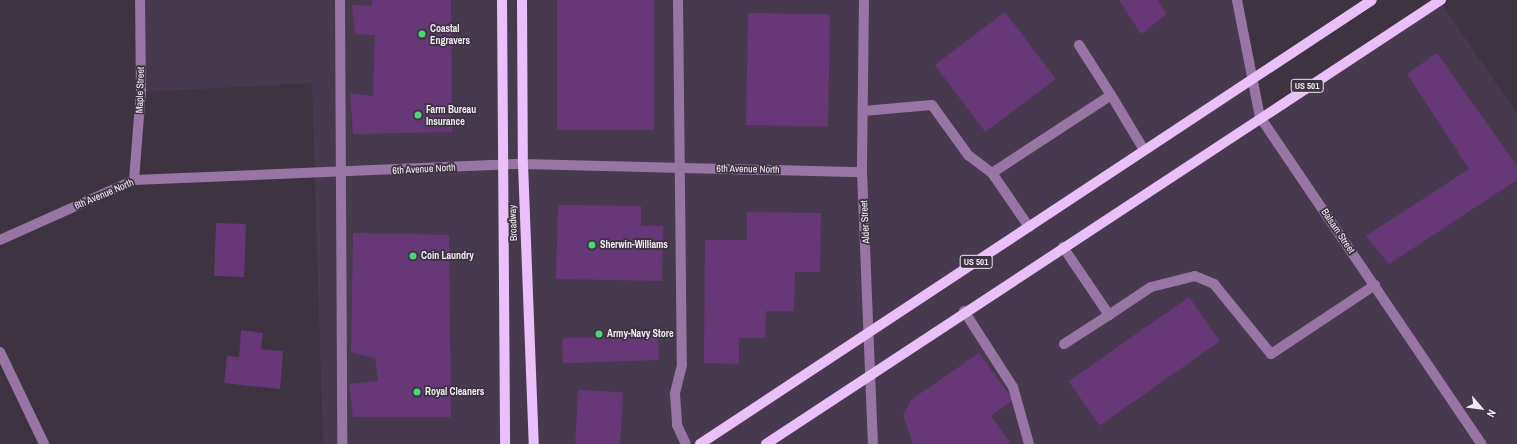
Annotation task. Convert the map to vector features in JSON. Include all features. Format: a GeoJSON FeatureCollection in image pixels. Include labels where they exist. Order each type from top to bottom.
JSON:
{"type":"FeatureCollection","features":[{"type":"Feature","properties":{"kind":"main road","name":"Broadway"},"geometry":{"type":"LineString","coordinates":[[502,0],[505,444]]}},
{"type":"Feature","properties":{"kind":"main road","name":"Broadway"},"geometry":{"type":"LineString","coordinates":[[522,0],[523,164],[534,444]]}},
{"type":"Feature","properties":{"kind":"main road","name":"US 501"},"geometry":{"type":"LineString","coordinates":[[700,444],[1372,0]]}},
{"type":"Feature","properties":{"kind":"main road","name":"US 501"},"geometry":{"type":"LineString","coordinates":[[766,444],[964,311],[1441,0]]}},
{"type":"Feature","properties":{"kind":"street","name":"Maple Street"},"geometry":{"type":"LineString","coordinates":[[134,180],[141,92],[140,0]]}},
{"type":"Feature","properties":{"kind":"street"},"geometry":{"type":"LineString","coordinates":[[340,0],[342,444]]}},
{"type":"Feature","properties":{"kind":"street"},"geometry":{"type":"LineString","coordinates":[[678,0],[682,365],[675,394],[677,425],[686,444]]}},
{"type":"Feature","properties":{"kind":"street","name":"Alder Street"},"geometry":{"type":"LineString","coordinates":[[864,0],[862,172],[870,332],[873,444]]}},
{"type":"Feature","properties":{"kind":"street","name":"Balsam Street"},"geometry":{"type":"LineString","coordinates":[[1237,0],[1260,117],[1375,285],[1481,444]]}},
{"type":"Feature","properties":{"kind":"street"},"geometry":{"type":"LineString","coordinates":[[1079,45],[1144,150]]}},
{"type":"Feature","properties":{"kind":"street"},"geometry":{"type":"LineString","coordinates":[[992,173],[1111,95]]}},
{"type":"Feature","properties":{"kind":"street"},"geometry":{"type":"LineString","coordinates":[[863,111],[932,105],[968,155],[992,173],[1029,227]]}},
{"type":"Feature","properties":{"kind":"street","name":"6th Avenue North"},"geometry":{"type":"LineString","coordinates":[[0,240],[134,180],[340,173],[523,164],[862,172]]}},
{"type":"Feature","properties":{"kind":"street"},"geometry":{"type":"LineString","coordinates":[[1063,247],[1108,315]]}},
{"type":"Feature","properties":{"kind":"street"},"geometry":{"type":"LineString","coordinates":[[1064,344],[1151,287],[1195,276],[1214,284],[1272,354],[1375,285]]}},
{"type":"Feature","properties":{"kind":"street"},"geometry":{"type":"LineString","coordinates":[[964,311],[1013,387],[1029,444]]}},
{"type":"Feature","properties":{"kind":"street"},"geometry":{"type":"LineString","coordinates":[[0,352],[44,444]]}},
{"type":"Feature","properties":{"kind":"shaded area"},"geometry":{"type":"Polygon","coordinates":[[[140,0],[1237,0],[1260,116],[1440,1],[1517,114],[1517,444],[323,444],[312,83],[141,92],[140,0]]]}},
{"type":"Feature","properties":{"kind":"building"},"geometry":{"type":"Polygon","coordinates":[[[372,0],[451,0],[452,132],[353,134],[350,93],[373,96],[375,35],[355,34],[352,5],[372,6],[372,0]]]}},
{"type":"Feature","properties":{"kind":"building"},"geometry":{"type":"Polygon","coordinates":[[[557,0],[654,0],[654,130],[557,130],[557,0]]]}},
{"type":"Feature","properties":{"kind":"building"},"geometry":{"type":"Polygon","coordinates":[[[1119,0],[1158,0],[1167,14],[1141,34],[1119,0]]]}},
{"type":"Feature","properties":{"kind":"building"},"geometry":{"type":"Polygon","coordinates":[[[1005,12],[1056,79],[985,132],[935,65],[1005,12]]]}},
{"type":"Feature","properties":{"kind":"building"},"geometry":{"type":"Polygon","coordinates":[[[748,13],[830,14],[828,126],[746,125],[748,13]]]}},
{"type":"Feature","properties":{"kind":"building"},"geometry":{"type":"Polygon","coordinates":[[[1437,53],[1517,166],[1517,180],[1389,264],[1366,236],[1469,169],[1407,74],[1437,53]]]}},
{"type":"Feature","properties":{"kind":"building"},"geometry":{"type":"Polygon","coordinates":[[[558,205],[641,206],[641,226],[663,226],[662,281],[556,279],[558,205]]]}},
{"type":"Feature","properties":{"kind":"building"},"geometry":{"type":"Polygon","coordinates":[[[747,212],[821,213],[820,272],[795,272],[794,311],[766,311],[765,338],[739,338],[739,364],[704,363],[705,240],[747,240],[747,212]]]}},
{"type":"Feature","properties":{"kind":"building"},"geometry":{"type":"Polygon","coordinates":[[[216,223],[246,224],[244,277],[214,276],[216,223]]]}},
{"type":"Feature","properties":{"kind":"building"},"geometry":{"type":"Polygon","coordinates":[[[353,233],[449,235],[451,417],[353,417],[349,384],[378,381],[375,358],[351,352],[353,233]]]}},
{"type":"Feature","properties":{"kind":"building"},"geometry":{"type":"Polygon","coordinates":[[[1189,297],[1220,341],[1100,426],[1069,381],[1189,297]]]}},
{"type":"Feature","properties":{"kind":"building"},"geometry":{"type":"Polygon","coordinates":[[[241,330],[263,333],[261,349],[283,351],[280,389],[224,383],[227,356],[239,357],[241,330]]]}},
{"type":"Feature","properties":{"kind":"building"},"geometry":{"type":"Polygon","coordinates":[[[658,335],[659,360],[563,363],[562,338],[658,335]]]}},
{"type":"Feature","properties":{"kind":"building"},"geometry":{"type":"Polygon","coordinates":[[[979,353],[1013,400],[991,416],[1011,444],[913,444],[903,415],[911,400],[979,353]]]}},
{"type":"Feature","properties":{"kind":"building"},"geometry":{"type":"Polygon","coordinates":[[[578,390],[623,392],[620,444],[575,444],[578,390]]]}},
{"type":"Feature","properties":{"kind":"place","name":"Coastal Engravers"},"geometry":{"type":"Point","coordinates":[422,34]}},
{"type":"Feature","properties":{"kind":"place","name":"Farm Bureau Insurance"},"geometry":{"type":"Point","coordinates":[418,115]}},
{"type":"Feature","properties":{"kind":"place","name":"Sherwin-Williams"},"geometry":{"type":"Point","coordinates":[592,245]}},
{"type":"Feature","properties":{"kind":"place","name":"Coin Laundry"},"geometry":{"type":"Point","coordinates":[413,256]}},
{"type":"Feature","properties":{"kind":"place","name":"Army-Navy Store"},"geometry":{"type":"Point","coordinates":[599,334]}},
{"type":"Feature","properties":{"kind":"place","name":"Royal Cleaners"},"geometry":{"type":"Point","coordinates":[417,392]}}]}
